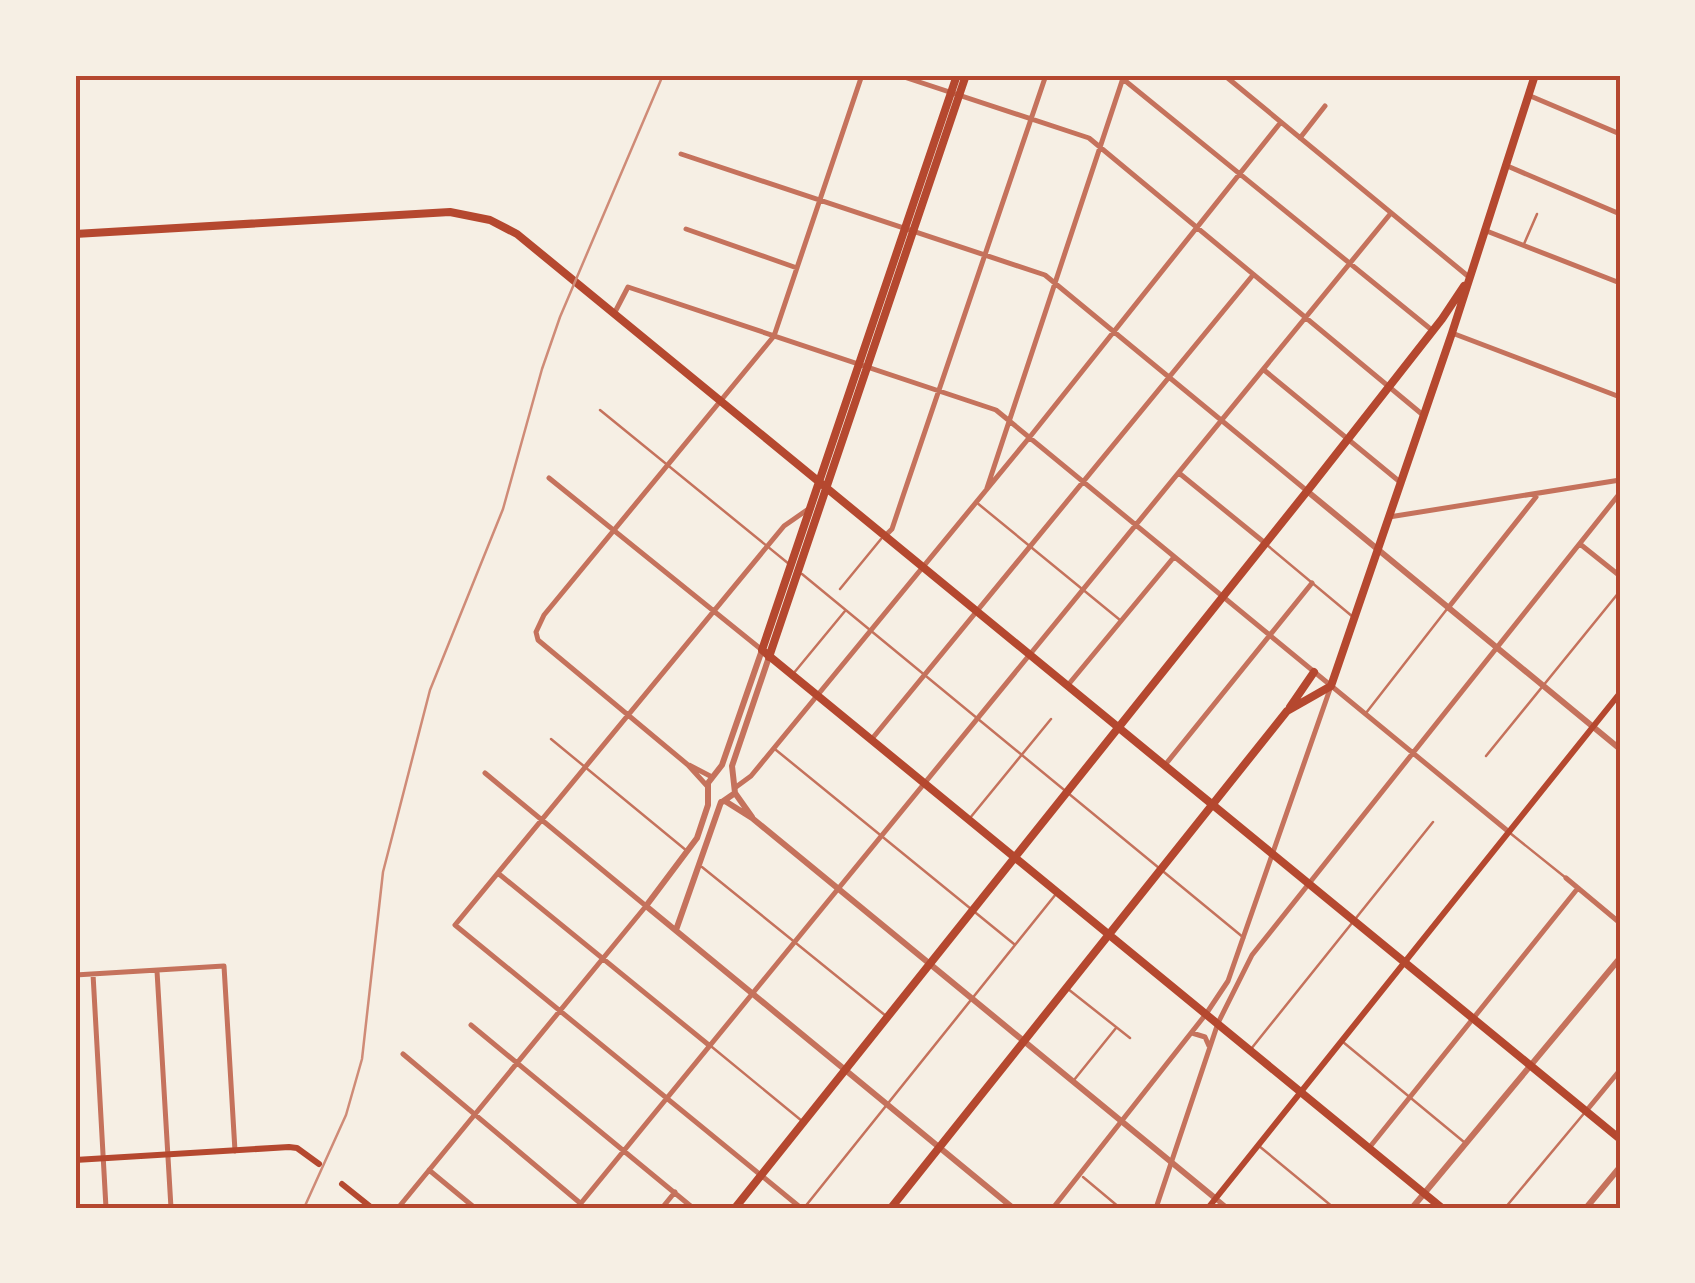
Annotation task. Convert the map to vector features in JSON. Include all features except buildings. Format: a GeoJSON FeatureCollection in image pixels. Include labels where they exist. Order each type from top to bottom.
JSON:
{"type":"FeatureCollection","features":[{"type":"Feature","properties":{"kind":"main road"},"geometry":{"type":"LineString","coordinates":[[955,94],[957,75]]}},
{"type":"Feature","properties":{"kind":"main road"},"geometry":{"type":"LineString","coordinates":[[966,75],[955,94],[766,654],[1442,1208]]}},
{"type":"Feature","properties":{"kind":"main road"},"geometry":{"type":"LineString","coordinates":[[1287,711],[1331,686],[1452,334],[1534,75]]}},
{"type":"Feature","properties":{"kind":"main road"},"geometry":{"type":"LineString","coordinates":[[75,234],[450,212],[490,220],[535,248],[612,310],[1620,1139]]}},
{"type":"Feature","properties":{"kind":"main road"},"geometry":{"type":"LineString","coordinates":[[735,1208],[1348,439],[1434,330],[1469,278]]}},
{"type":"Feature","properties":{"kind":"main road"},"geometry":{"type":"LineString","coordinates":[[794,568],[809,508],[823,482]]}},
{"type":"Feature","properties":{"kind":"main road"},"geometry":{"type":"LineString","coordinates":[[891,1208],[1162,870],[1314,672]]}},
{"type":"Feature","properties":{"kind":"main road"},"geometry":{"type":"LineString","coordinates":[[1208,1208],[1620,693]]}},
{"type":"Feature","properties":{"kind":"main road"},"geometry":{"type":"LineString","coordinates":[[75,1160],[289,1147],[319,1164]]}},
{"type":"Feature","properties":{"kind":"main road"},"geometry":{"type":"LineString","coordinates":[[342,1184],[372,1208]]}},
{"type":"Feature","properties":{"kind":"street"},"geometry":{"type":"LineString","coordinates":[[732,778],[724,774],[713,777],[688,764],[538,640],[536,632],[544,615],[774,336],[862,75]]}},
{"type":"Feature","properties":{"kind":"street"},"geometry":{"type":"LineString","coordinates":[[898,75],[1089,138],[1423,415]]}},
{"type":"Feature","properties":{"kind":"street"},"geometry":{"type":"LineString","coordinates":[[886,534],[892,528],[1046,75]]}},
{"type":"Feature","properties":{"kind":"street"},"geometry":{"type":"LineString","coordinates":[[1224,75],[1469,278]]}},
{"type":"Feature","properties":{"kind":"street"},"geometry":{"type":"LineString","coordinates":[[986,491],[1123,77],[1434,330]]}},
{"type":"Feature","properties":{"kind":"street"},"geometry":{"type":"LineString","coordinates":[[1528,96],[1620,134]]}},
{"type":"Feature","properties":{"kind":"street"},"geometry":{"type":"LineString","coordinates":[[1300,138],[1326,106]]}},
{"type":"Feature","properties":{"kind":"street"},"geometry":{"type":"LineString","coordinates":[[676,930],[723,802],[748,780],[1030,438],[1281,122]]}},
{"type":"Feature","properties":{"kind":"street"},"geometry":{"type":"LineString","coordinates":[[681,154],[1045,276],[1620,750]]}},
{"type":"Feature","properties":{"kind":"street"},"geometry":{"type":"LineString","coordinates":[[1505,165],[1620,214]]}},
{"type":"Feature","properties":{"kind":"street"},"geometry":{"type":"LineString","coordinates":[[402,1054],[581,1206],[1391,213]]}},
{"type":"Feature","properties":{"kind":"street"},"geometry":{"type":"LineString","coordinates":[[686,230],[797,268]]}},
{"type":"Feature","properties":{"kind":"street"},"geometry":{"type":"LineString","coordinates":[[1484,230],[1620,284]]}},
{"type":"Feature","properties":{"kind":"street"},"geometry":{"type":"LineString","coordinates":[[872,740],[1254,274]]}},
{"type":"Feature","properties":{"kind":"street"},"geometry":{"type":"LineString","coordinates":[[612,310],[628,287],[996,410],[1508,832]]}},
{"type":"Feature","properties":{"kind":"street"},"geometry":{"type":"LineString","coordinates":[[1452,334],[1620,397]]}},
{"type":"Feature","properties":{"kind":"street"},"geometry":{"type":"LineString","coordinates":[[1264,370],[1400,482]]}},
{"type":"Feature","properties":{"kind":"street"},"geometry":{"type":"LineString","coordinates":[[1179,473],[1264,543]]}},
{"type":"Feature","properties":{"kind":"street"},"geometry":{"type":"LineString","coordinates":[[549,478],[766,654]]}},
{"type":"Feature","properties":{"kind":"street"},"geometry":{"type":"LineString","coordinates":[[1388,517],[1620,480]]}},
{"type":"Feature","properties":{"kind":"street"},"geometry":{"type":"LineString","coordinates":[[1156,1208],[1218,1023],[1252,954],[1620,493]]}},
{"type":"Feature","properties":{"kind":"street"},"geometry":{"type":"LineString","coordinates":[[1448,608],[1537,496]]}},
{"type":"Feature","properties":{"kind":"street"},"geometry":{"type":"LineString","coordinates":[[802,1208],[455,926],[767,546],[786,524],[809,508]]}},
{"type":"Feature","properties":{"kind":"street"},"geometry":{"type":"LineString","coordinates":[[1580,544],[1620,576]]}},
{"type":"Feature","properties":{"kind":"street"},"geometry":{"type":"LineString","coordinates":[[1068,685],[1174,557]]}},
{"type":"Feature","properties":{"kind":"street"},"geometry":{"type":"LineString","coordinates":[[1165,765],[1312,583]]}},
{"type":"Feature","properties":{"kind":"street"},"geometry":{"type":"LineString","coordinates":[[398,1208],[698,837],[708,790],[722,765],[766,654]]}},
{"type":"Feature","properties":{"kind":"street"},"geometry":{"type":"LineString","coordinates":[[752,818],[735,790],[732,766],[766,654]]}},
{"type":"Feature","properties":{"kind":"street"},"geometry":{"type":"LineString","coordinates":[[1053,1208],[1206,1014],[1228,980],[1331,686]]}},
{"type":"Feature","properties":{"kind":"street"},"geometry":{"type":"LineString","coordinates":[[688,764],[708,790],[752,818],[1227,1208]]}},
{"type":"Feature","properties":{"kind":"street"},"geometry":{"type":"LineString","coordinates":[[485,772],[1013,1208]]}},
{"type":"Feature","properties":{"kind":"street"},"geometry":{"type":"LineString","coordinates":[[498,873],[710,1046]]}},
{"type":"Feature","properties":{"kind":"street"},"geometry":{"type":"LineString","coordinates":[[1566,878],[1620,923]]}},
{"type":"Feature","properties":{"kind":"street"},"geometry":{"type":"LineString","coordinates":[[1370,1148],[1578,888]]}},
{"type":"Feature","properties":{"kind":"street"},"geometry":{"type":"LineString","coordinates":[[1412,1208],[1620,958]]}},
{"type":"Feature","properties":{"kind":"street"},"geometry":{"type":"LineString","coordinates":[[75,975],[224,966],[235,1151]]}},
{"type":"Feature","properties":{"kind":"street"},"geometry":{"type":"LineString","coordinates":[[157,970],[172,1208]]}},
{"type":"Feature","properties":{"kind":"street"},"geometry":{"type":"LineString","coordinates":[[93,974],[106,1208]]}},
{"type":"Feature","properties":{"kind":"street"},"geometry":{"type":"LineString","coordinates":[[471,1025],[694,1208]]}},
{"type":"Feature","properties":{"kind":"street"},"geometry":{"type":"LineString","coordinates":[[1190,1034],[1205,1037],[1209,1049]]}},
{"type":"Feature","properties":{"kind":"street"},"geometry":{"type":"LineString","coordinates":[[1586,1110],[1620,1070]]}},
{"type":"Feature","properties":{"kind":"street"},"geometry":{"type":"LineString","coordinates":[[1586,1208],[1620,1167]]}},
{"type":"Feature","properties":{"kind":"street"},"geometry":{"type":"LineString","coordinates":[[429,1170],[475,1208]]}},
{"type":"Feature","properties":{"kind":"street"},"geometry":{"type":"LineString","coordinates":[[662,1208],[674,1192]]}},
{"type":"Feature","properties":{"kind":"lane"},"geometry":{"type":"LineString","coordinates":[[1524,245],[1536,214]]}},
{"type":"Feature","properties":{"kind":"lane"},"geometry":{"type":"LineString","coordinates":[[600,410],[1245,938]]}},
{"type":"Feature","properties":{"kind":"lane"},"geometry":{"type":"LineString","coordinates":[[976,502],[1121,621]]}},
{"type":"Feature","properties":{"kind":"lane"},"geometry":{"type":"LineString","coordinates":[[840,590],[886,534]]}},
{"type":"Feature","properties":{"kind":"lane"},"geometry":{"type":"LineString","coordinates":[[1264,543],[1354,618]]}},
{"type":"Feature","properties":{"kind":"lane"},"geometry":{"type":"LineString","coordinates":[[1486,756],[1620,592]]}},
{"type":"Feature","properties":{"kind":"lane"},"geometry":{"type":"LineString","coordinates":[[1365,714],[1448,608]]}},
{"type":"Feature","properties":{"kind":"lane"},"geometry":{"type":"LineString","coordinates":[[792,675],[846,610]]}},
{"type":"Feature","properties":{"kind":"lane"},"geometry":{"type":"LineString","coordinates":[[969,820],[1051,719]]}},
{"type":"Feature","properties":{"kind":"lane"},"geometry":{"type":"LineString","coordinates":[[551,739],[688,852]]}},
{"type":"Feature","properties":{"kind":"lane"},"geometry":{"type":"LineString","coordinates":[[774,748],[1015,945]]}},
{"type":"Feature","properties":{"kind":"lane"},"geometry":{"type":"LineString","coordinates":[[1250,1050],[1433,822]]}},
{"type":"Feature","properties":{"kind":"lane"},"geometry":{"type":"LineString","coordinates":[[1508,832],[1566,878]]}},
{"type":"Feature","properties":{"kind":"lane"},"geometry":{"type":"LineString","coordinates":[[696,870],[706,868],[887,1017]]}},
{"type":"Feature","properties":{"kind":"lane"},"geometry":{"type":"LineString","coordinates":[[802,1208],[1057,892]]}},
{"type":"Feature","properties":{"kind":"lane"},"geometry":{"type":"LineString","coordinates":[[1066,988],[1130,1038]]}},
{"type":"Feature","properties":{"kind":"lane"},"geometry":{"type":"LineString","coordinates":[[1073,1082],[1117,1028]]}},
{"type":"Feature","properties":{"kind":"lane"},"geometry":{"type":"LineString","coordinates":[[1341,1040],[1466,1143]]}},
{"type":"Feature","properties":{"kind":"lane"},"geometry":{"type":"LineString","coordinates":[[710,1046],[804,1122]]}},
{"type":"Feature","properties":{"kind":"lane"},"geometry":{"type":"LineString","coordinates":[[1506,1208],[1586,1110]]}},
{"type":"Feature","properties":{"kind":"lane"},"geometry":{"type":"LineString","coordinates":[[1258,1145],[1334,1208]]}},
{"type":"Feature","properties":{"kind":"lane"},"geometry":{"type":"LineString","coordinates":[[1080,1174],[1120,1208]]}},
{"type":"Feature","properties":{"kind":"railway"},"geometry":{"type":"LineString","coordinates":[[304,1208],[346,1115],[362,1059],[383,872],[430,690],[503,509],[560,317],[663,75]]}}]}
